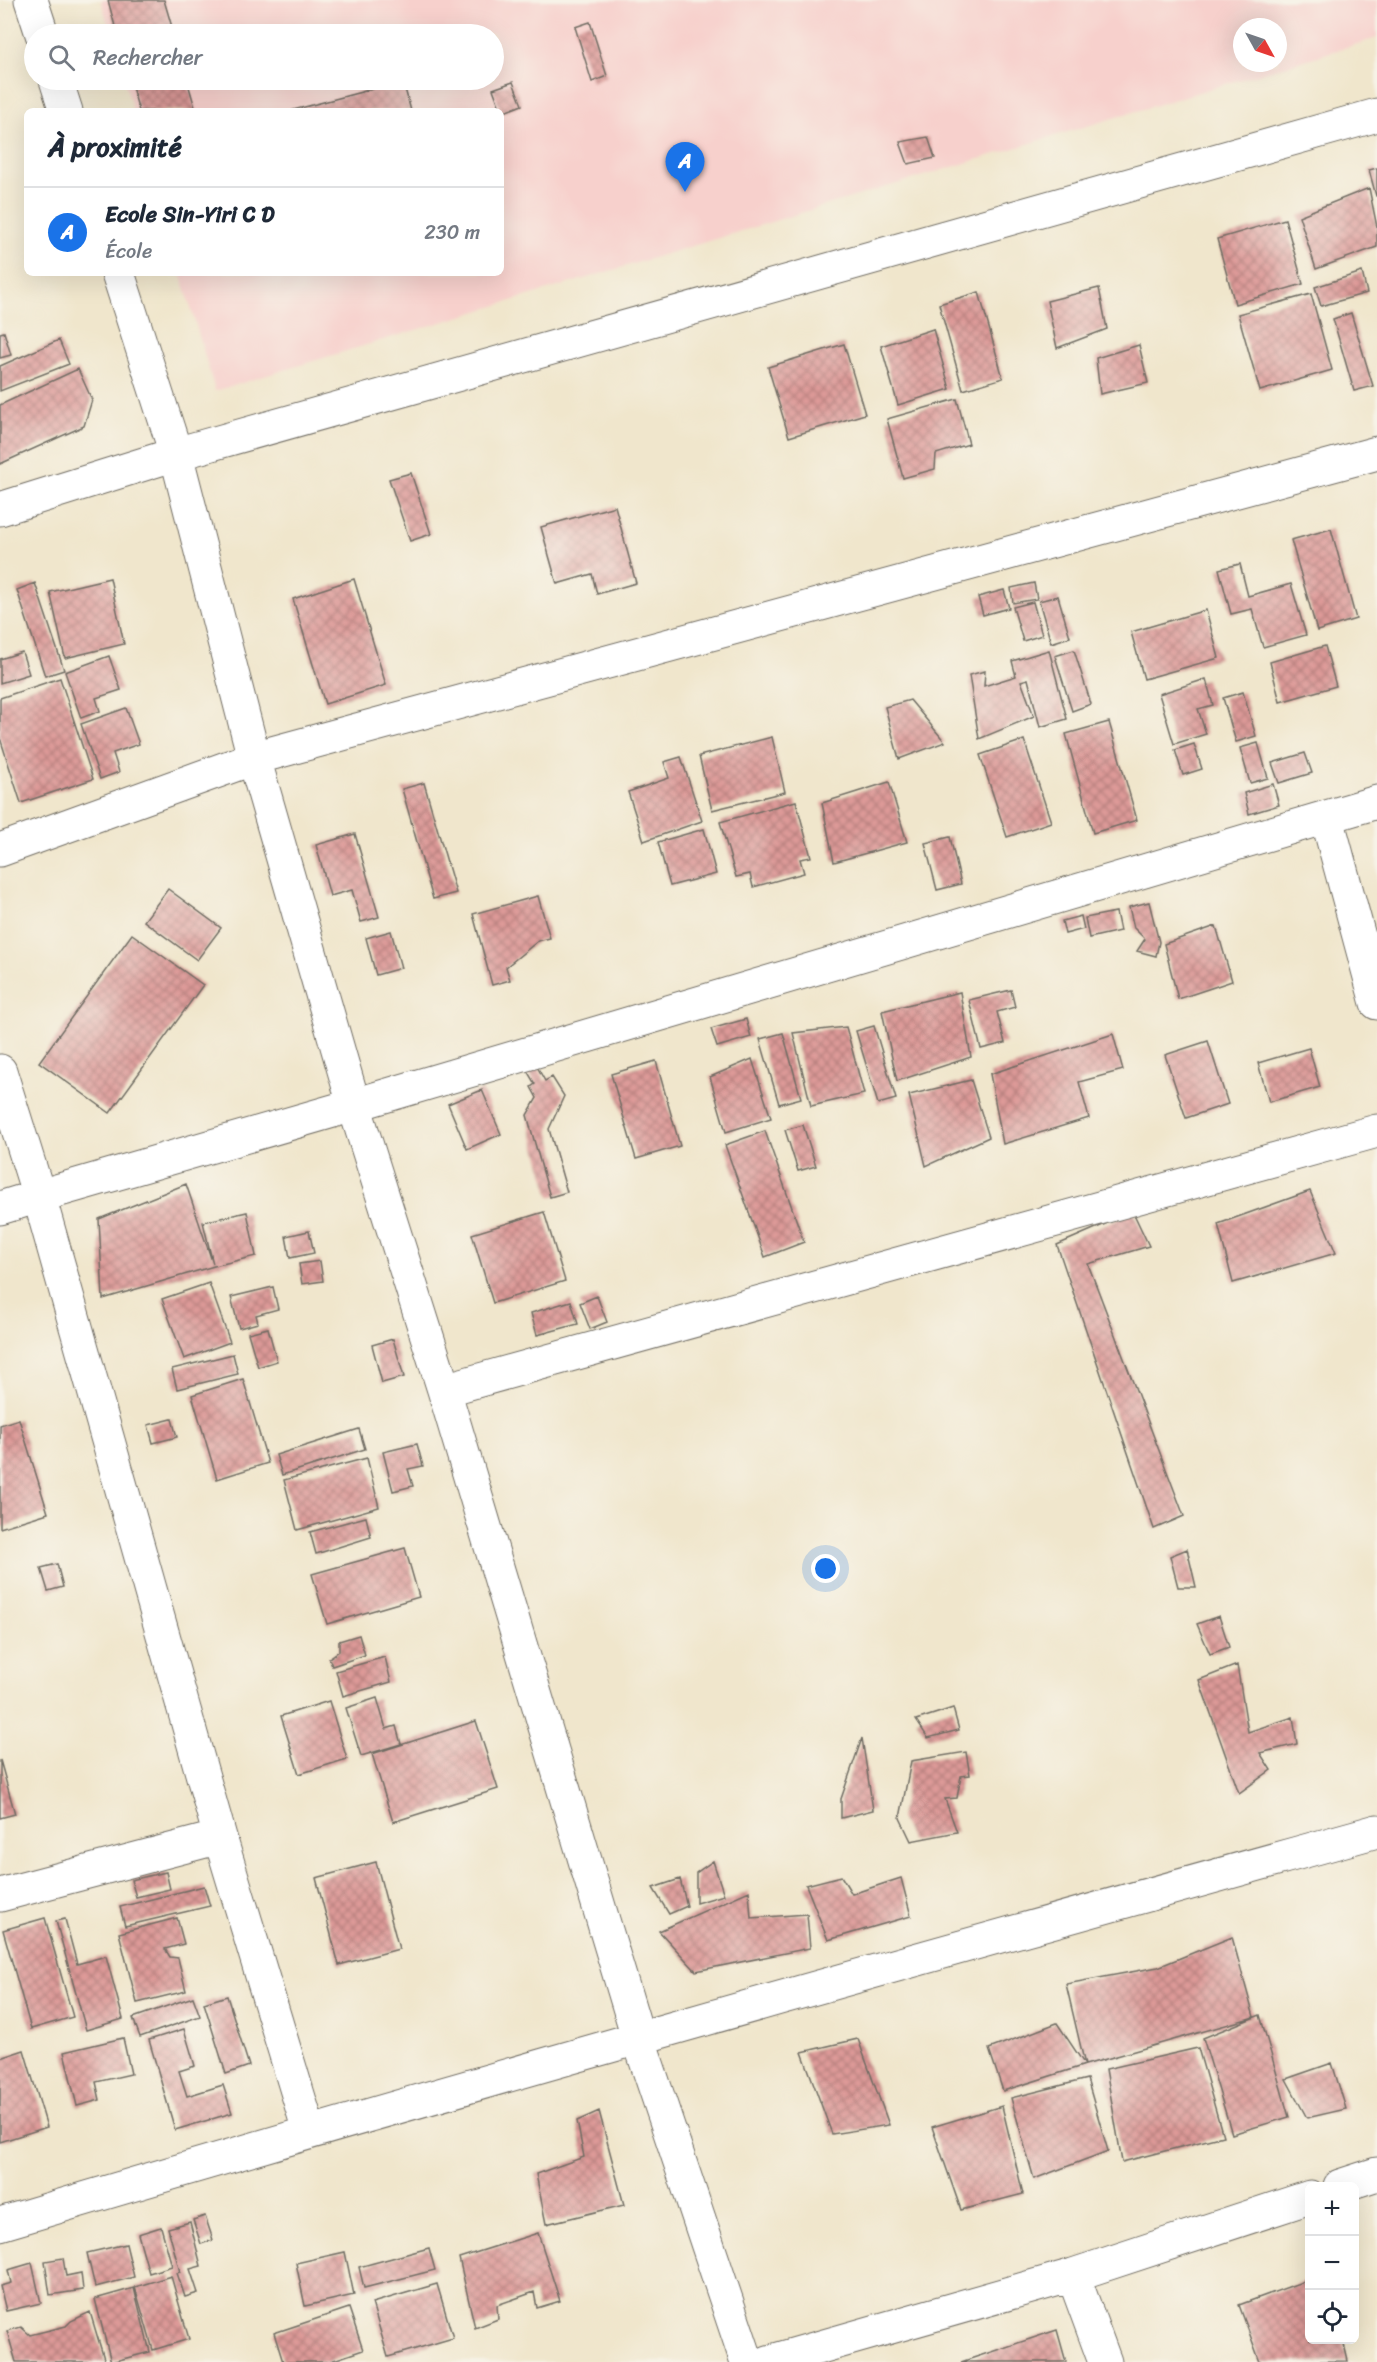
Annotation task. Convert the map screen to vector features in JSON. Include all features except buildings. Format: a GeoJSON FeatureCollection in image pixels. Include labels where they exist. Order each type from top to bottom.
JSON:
{"type":"FeatureCollection","features":[{"type":"Feature","properties":{"kind":"street"},"geometry":{"type":"LineString","coordinates":[[31,0],[39,24]]}},
{"type":"Feature","properties":{"kind":"street"},"geometry":{"type":"LineString","coordinates":[[59,90],[65,108]]}},
{"type":"Feature","properties":{"kind":"street"},"geometry":{"type":"LineString","coordinates":[[0,509],[176,454],[1377,115]]}},
{"type":"Feature","properties":{"kind":"street"},"geometry":{"type":"LineString","coordinates":[[119,276],[176,454],[254,758],[354,1105],[444,1390],[638,2037],[747,2362]]}},
{"type":"Feature","properties":{"kind":"street"},"geometry":{"type":"LineString","coordinates":[[0,850],[254,758],[1377,453]]}},
{"type":"Feature","properties":{"kind":"street"},"geometry":{"type":"LineString","coordinates":[[0,1208],[1377,802]]}},
{"type":"Feature","properties":{"kind":"street"},"geometry":{"type":"LineString","coordinates":[[1327,818],[1377,1003]]}},
{"type":"Feature","properties":{"kind":"street"},"geometry":{"type":"LineString","coordinates":[[0,1071],[39,1196],[220,1837],[309,2131]]}},
{"type":"Feature","properties":{"kind":"street"},"geometry":{"type":"LineString","coordinates":[[444,1390],[1377,1131]]}},
{"type":"Feature","properties":{"kind":"street"},"geometry":{"type":"LineString","coordinates":[[0,2224],[309,2131],[638,2037],[1377,1831]]}},
{"type":"Feature","properties":{"kind":"street"},"geometry":{"type":"LineString","coordinates":[[0,1895],[220,1837]]}},
{"type":"Feature","properties":{"kind":"street"},"geometry":{"type":"LineString","coordinates":[[1354,2182],[1377,2174]]}},
{"type":"Feature","properties":{"kind":"street"},"geometry":{"type":"LineString","coordinates":[[768,2362],[1073,2275],[1305,2199]]}},
{"type":"Feature","properties":{"kind":"street"},"geometry":{"type":"LineString","coordinates":[[1073,2275],[1105,2362]]}},
{"type":"Feature","properties":{"kind":"shaded area"},"geometry":{"type":"Polygon","coordinates":[[[101,0],[1377,0],[1377,38],[1287,65],[1287,18],[1233,18],[1233,72],[1265,72],[215,391],[182,276],[504,276],[504,108],[132,108],[127,90],[504,90],[504,24],[108,24],[101,0]]]}},
{"type":"Feature","properties":{"kind":"place","name":"Ecole Sin-Yiri C D"},"geometry":{"type":"Point","coordinates":[685,192]}}]}
